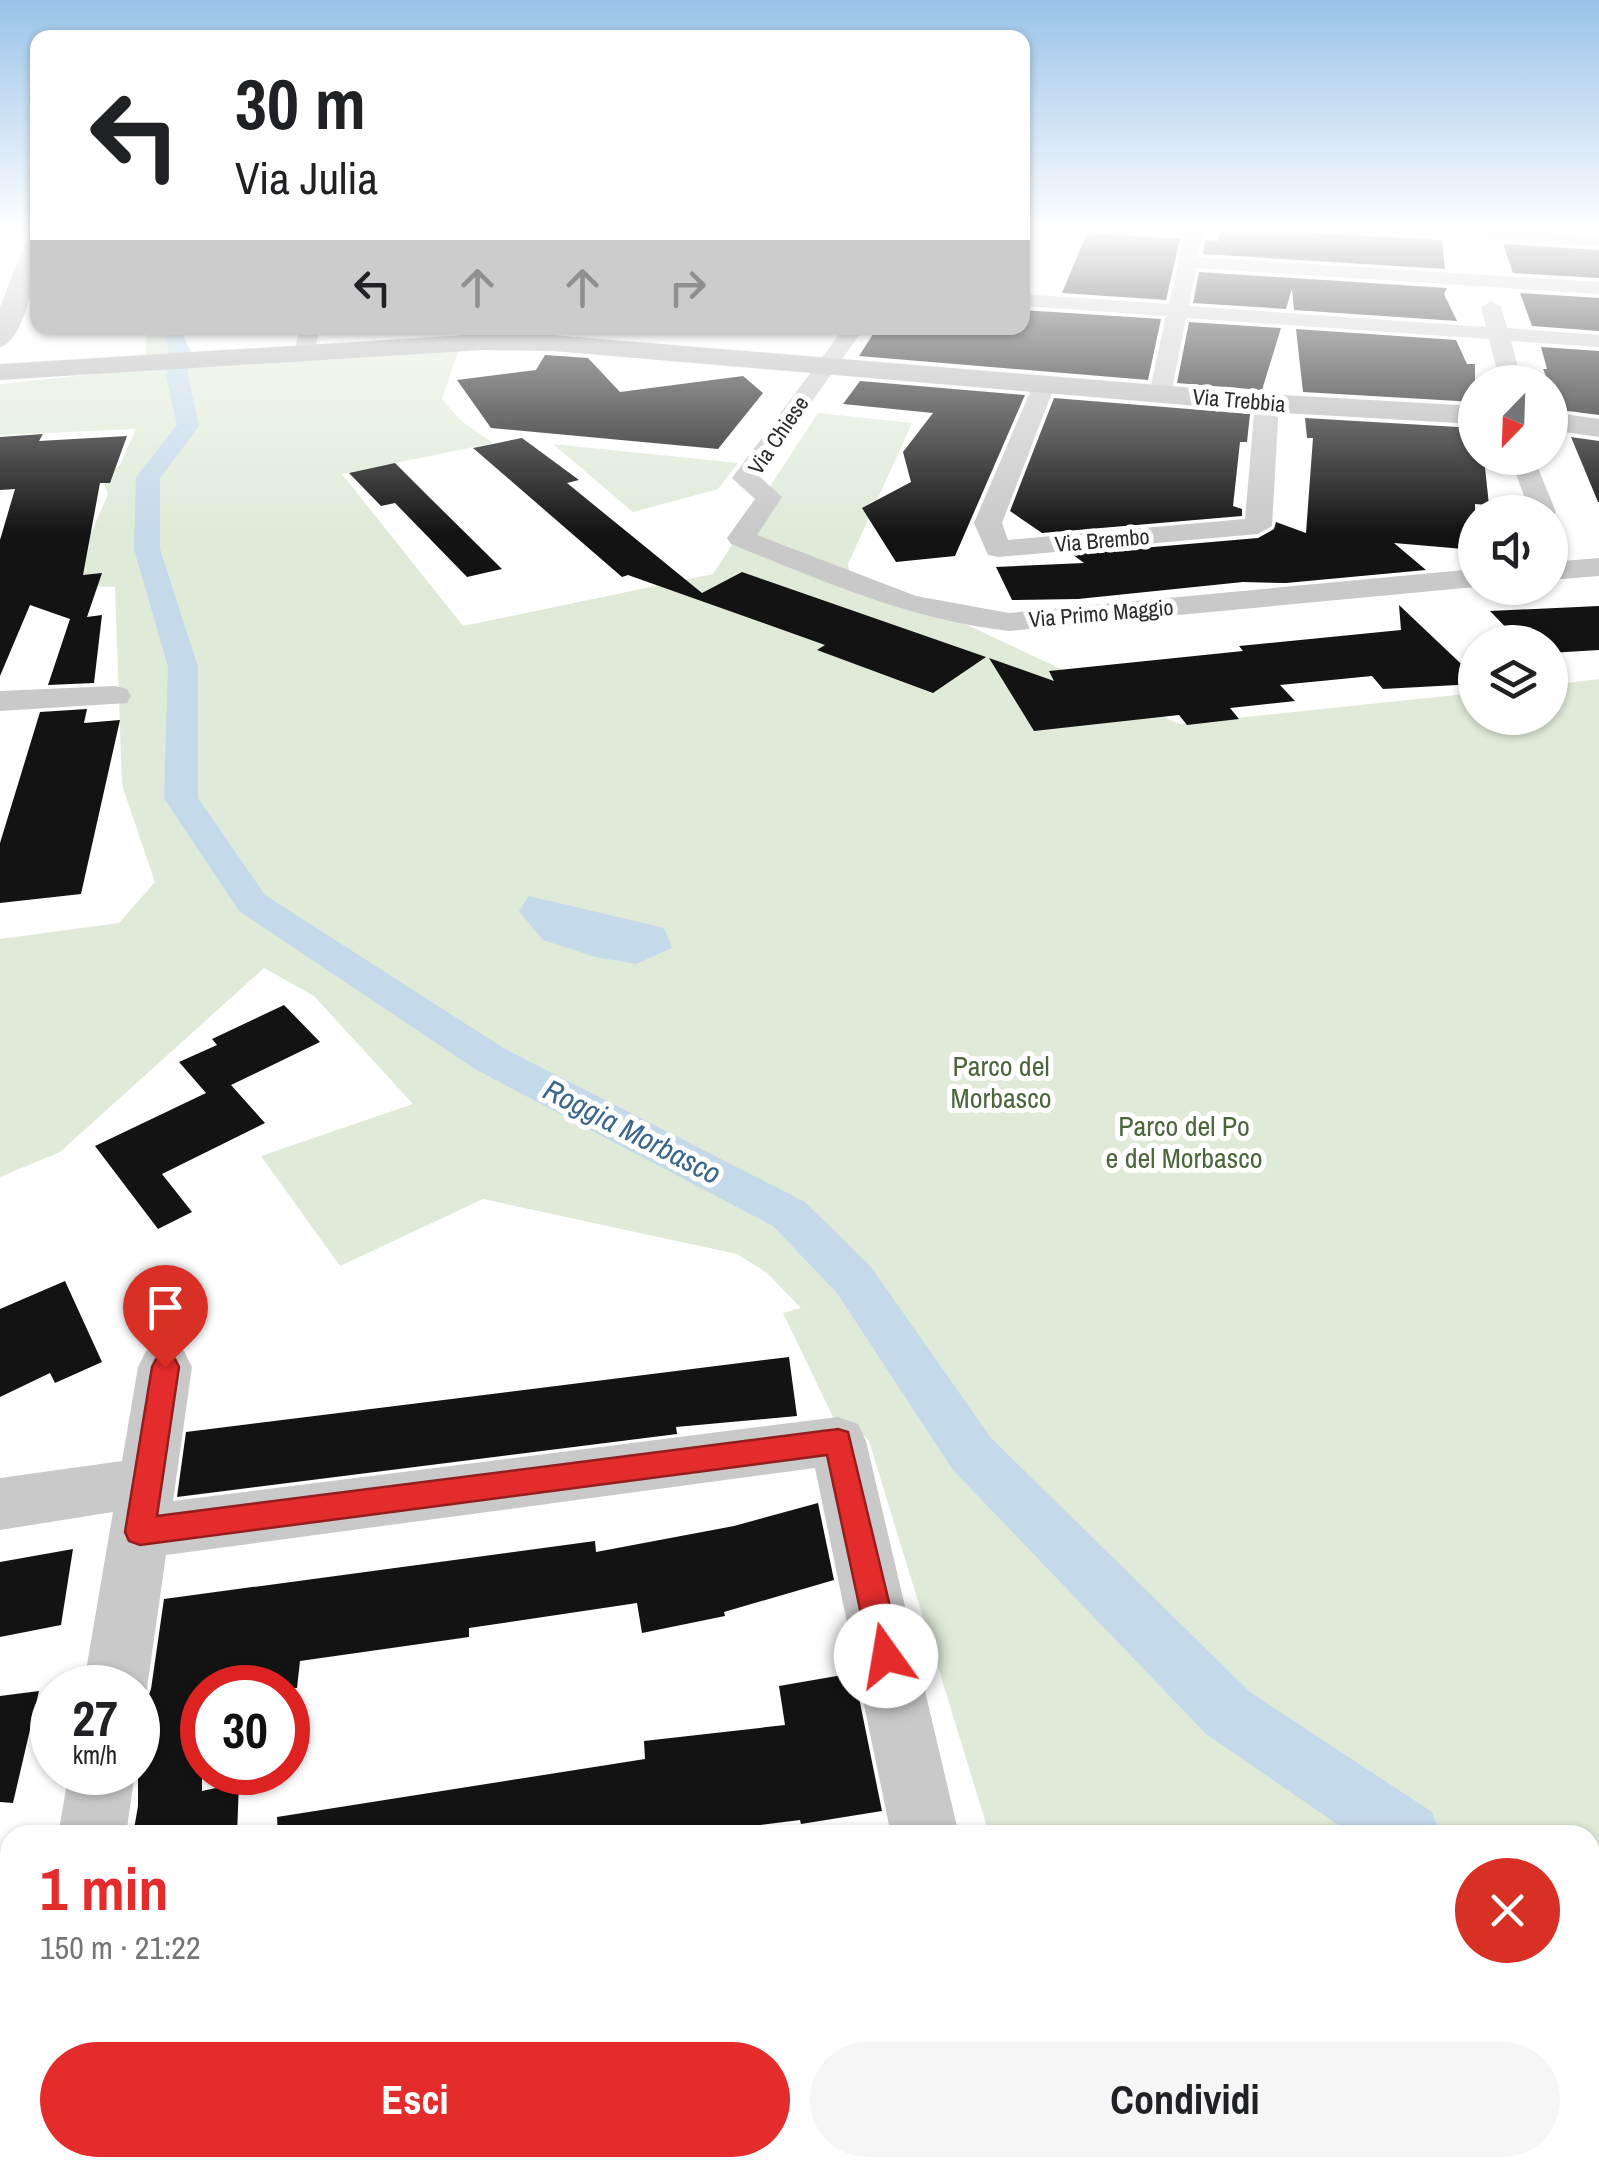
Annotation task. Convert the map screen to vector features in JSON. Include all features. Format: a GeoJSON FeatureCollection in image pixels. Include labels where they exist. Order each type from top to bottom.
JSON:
{"type":"FeatureCollection","features":[{"type":"Feature","properties":{"kind":"street"},"geometry":{"type":"LineString","coordinates":[[1160,394],[1173,330]]}},
{"type":"Feature","properties":{"kind":"street"},"geometry":{"type":"LineString","coordinates":[[1445,330],[1599,341]]}},
{"type":"Feature","properties":{"kind":"street"},"geometry":{"type":"LineString","coordinates":[[1497,330],[1506,365]]}},
{"type":"Feature","properties":{"kind":"street"},"geometry":{"type":"LineString","coordinates":[[456,344],[479,335]]}},
{"type":"Feature","properties":{"kind":"street"},"geometry":{"type":"LineString","coordinates":[[539,335],[553,343]]}},
{"type":"Feature","properties":{"kind":"street","name":"Via Chiese"},"geometry":{"type":"LineString","coordinates":[[741,538],[769,497],[746,478],[849,335]]}},
{"type":"Feature","properties":{"kind":"street","name":"Via Trebbia"},"geometry":{"type":"LineString","coordinates":[[0,372],[214,358],[307,340],[553,343],[1401,413],[1458,414]]}},
{"type":"Feature","properties":{"kind":"street","name":"Via Brembo"},"geometry":{"type":"LineString","coordinates":[[1044,385],[988,523],[998,548],[1258,526],[1268,402]]}},
{"type":"Feature","properties":{"kind":"street","name":"Via Trebbia"},"geometry":{"type":"LineString","coordinates":[[1401,413],[1458,422]]}},
{"type":"Feature","properties":{"kind":"street"},"geometry":{"type":"LineString","coordinates":[[1568,428],[1599,430]]}},
{"type":"Feature","properties":{"kind":"street","name":"Via Primo Maggio"},"geometry":{"type":"LineString","coordinates":[[741,538],[920,607],[965,620],[1009,622],[1458,580]]}},
{"type":"Feature","properties":{"kind":"street"},"geometry":{"type":"LineString","coordinates":[[1568,569],[1599,566]]}},
{"type":"Feature","properties":{"kind":"street"},"geometry":{"type":"LineString","coordinates":[[0,701],[115,696]]}},
{"type":"Feature","properties":{"kind":"street"},"geometry":{"type":"LineString","coordinates":[[119,1665],[165,1367]]}},
{"type":"Feature","properties":{"kind":"street"},"geometry":{"type":"LineString","coordinates":[[0,1504],[143,1507],[838,1441],[923,1825]]}},
{"type":"Feature","properties":{"kind":"street"},"geometry":{"type":"LineString","coordinates":[[94,1825],[98,1795]]}},
{"type":"Feature","properties":{"kind":"green space","name":"Parco del Po e del Morbasco"},"geometry":{"type":"Polygon","coordinates":[[[147,335],[182,335],[199,365],[460,346],[442,399],[460,420],[493,443],[342,474],[463,626],[713,574],[818,413],[912,423],[848,564],[849,570],[1179,724],[1458,695],[1458,735],[1568,735],[1568,683],[1599,679],[1599,1825],[986,1825],[869,1441],[859,1430],[834,1419],[783,1313],[801,1308],[767,1273],[737,1254],[483,1199],[340,1266],[261,1156],[413,1104],[314,996],[264,968],[60,1152],[0,1177],[0,939],[119,923],[155,882],[122,785],[115,587],[69,586],[25,545],[92,531],[108,494],[102,480],[120,465],[136,429],[0,435],[0,384],[143,369],[147,335]]]}},
{"type":"Feature","properties":{"kind":"green space"},"geometry":{"type":"Polygon","coordinates":[[[553,444],[738,463],[718,489],[633,512],[553,444]]]}},
{"type":"Feature","properties":{"kind":"water"},"geometry":{"type":"Polygon","coordinates":[[[529,896],[664,928],[672,948],[636,964],[596,957],[543,940],[519,911],[529,896]]]}},
{"type":"Feature","properties":{"kind":"building"},"geometry":{"type":"Polygon","coordinates":[[[1159,330],[1148,380],[859,356],[872,335],[1159,330]]]}},
{"type":"Feature","properties":{"kind":"building"},"geometry":{"type":"Polygon","coordinates":[[[1188,330],[1281,330],[1262,390],[1177,383],[1188,330]]]}},
{"type":"Feature","properties":{"kind":"building"},"geometry":{"type":"Polygon","coordinates":[[[1296,330],[1456,340],[1467,364],[1475,364],[1458,365],[1458,401],[1303,392],[1296,330]]]}},
{"type":"Feature","properties":{"kind":"building"},"geometry":{"type":"Polygon","coordinates":[[[1541,347],[1599,351],[1599,415],[1568,411],[1568,365],[1546,365],[1541,347]]]}},
{"type":"Feature","properties":{"kind":"building"},"geometry":{"type":"Polygon","coordinates":[[[545,355],[588,358],[620,392],[743,376],[763,393],[718,449],[491,428],[457,380],[536,370],[545,355]]]}},
{"type":"Feature","properties":{"kind":"building"},"geometry":{"type":"Polygon","coordinates":[[[860,381],[1025,395],[955,556],[896,562],[862,508],[911,482],[903,452],[933,413],[843,404],[860,381]]]}},
{"type":"Feature","properties":{"kind":"building"},"geometry":{"type":"Polygon","coordinates":[[[1054,398],[1250,414],[1247,442],[1240,442],[1233,506],[1242,509],[1242,516],[1042,533],[1010,511],[1054,398]]]}},
{"type":"Feature","properties":{"kind":"building"},"geometry":{"type":"Polygon","coordinates":[[[1305,418],[1458,427],[1458,475],[1486,475],[1488,495],[1458,495],[1458,549],[1394,543],[1426,570],[1286,583],[1243,582],[1078,599],[1012,600],[996,567],[1084,563],[1072,554],[1258,538],[1274,529],[1276,522],[1306,533],[1313,438],[1307,438],[1305,418]]]}},
{"type":"Feature","properties":{"kind":"building"},"geometry":{"type":"Polygon","coordinates":[[[43,434],[39,441],[127,436],[110,483],[100,483],[83,575],[102,573],[87,617],[102,615],[94,683],[48,685],[70,619],[30,605],[0,676],[0,540],[15,489],[0,490],[0,437],[43,434]]]}},
{"type":"Feature","properties":{"kind":"building"},"geometry":{"type":"Polygon","coordinates":[[[1571,437],[1599,441],[1599,502],[1598,502],[1571,437]]]}},
{"type":"Feature","properties":{"kind":"building"},"geometry":{"type":"Polygon","coordinates":[[[522,438],[579,480],[567,483],[702,593],[742,572],[986,657],[933,693],[817,650],[825,645],[628,575],[622,577],[473,448],[522,438]]]}},
{"type":"Feature","properties":{"kind":"building"},"geometry":{"type":"Polygon","coordinates":[[[395,463],[502,569],[467,577],[395,503],[381,506],[349,473],[395,463]]]}},
{"type":"Feature","properties":{"kind":"building"},"geometry":{"type":"Polygon","coordinates":[[[1399,605],[1458,661],[1458,685],[1383,689],[1372,676],[1280,685],[1295,701],[1230,708],[1239,719],[1187,725],[1179,715],[1034,731],[989,658],[1054,681],[1049,671],[1401,630],[1399,605]]]}},
{"type":"Feature","properties":{"kind":"building"},"geometry":{"type":"Polygon","coordinates":[[[1599,606],[1599,650],[1568,652],[1568,625],[1504,625],[1490,611],[1599,606]]]}},
{"type":"Feature","properties":{"kind":"building"},"geometry":{"type":"Polygon","coordinates":[[[87,709],[84,723],[120,720],[81,894],[0,903],[0,843],[40,712],[87,709]]]}},
{"type":"Feature","properties":{"kind":"building"},"geometry":{"type":"Polygon","coordinates":[[[284,1005],[320,1042],[231,1085],[265,1123],[162,1174],[192,1212],[158,1229],[95,1146],[206,1093],[179,1062],[217,1045],[212,1039],[284,1005]]]}},
{"type":"Feature","properties":{"kind":"building"},"geometry":{"type":"Polygon","coordinates":[[[65,1281],[102,1362],[55,1383],[50,1373],[0,1397],[0,1309],[65,1281]]]}},
{"type":"Feature","properties":{"kind":"building"},"geometry":{"type":"Polygon","coordinates":[[[789,1357],[797,1416],[676,1427],[677,1434],[177,1497],[186,1432],[789,1357]]]}},
{"type":"Feature","properties":{"kind":"building"},"geometry":{"type":"Polygon","coordinates":[[[818,1503],[834,1580],[724,1612],[725,1616],[642,1633],[637,1603],[469,1628],[469,1637],[300,1661],[300,1665],[180,1665],[180,1795],[239,1795],[237,1825],[135,1825],[138,1795],[160,1795],[160,1665],[154,1665],[164,1599],[595,1541],[596,1552],[734,1526],[818,1503]]]}},
{"type":"Feature","properties":{"kind":"building"},"geometry":{"type":"Polygon","coordinates":[[[73,1549],[61,1625],[0,1637],[0,1562],[73,1549]]]}},
{"type":"Feature","properties":{"kind":"building"},"geometry":{"type":"Polygon","coordinates":[[[854,1673],[882,1811],[801,1824],[800,1820],[760,1825],[277,1825],[277,1817],[645,1759],[644,1741],[785,1725],[779,1686],[854,1673]]]}},
{"type":"Feature","properties":{"kind":"building"},"geometry":{"type":"Polygon","coordinates":[[[30,1692],[30,1730],[13,1803],[0,1802],[0,1696],[30,1692]]]}},
{"type":"Feature","properties":{"kind":"waterway","name":"Roggia Morbasco"},"geometry":{"type":"LineString","coordinates":[[174,335],[179,350],[177,376],[188,426],[148,477],[147,549],[183,667],[181,798],[252,903],[490,1059],[789,1214],[854,1280],[972,1454],[1228,1713],[1394,1825]]}},
{"type":"Feature","properties":{"kind":"route"},"geometry":{"type":"LineString","coordinates":[[165,1367],[140,1532],[838,1441],[886,1656]]}},
{"type":"Feature","properties":{"kind":"park label","name":"Parco del Morbasco"},"geometry":{"type":"Point","coordinates":[1001,1082]}}]}
